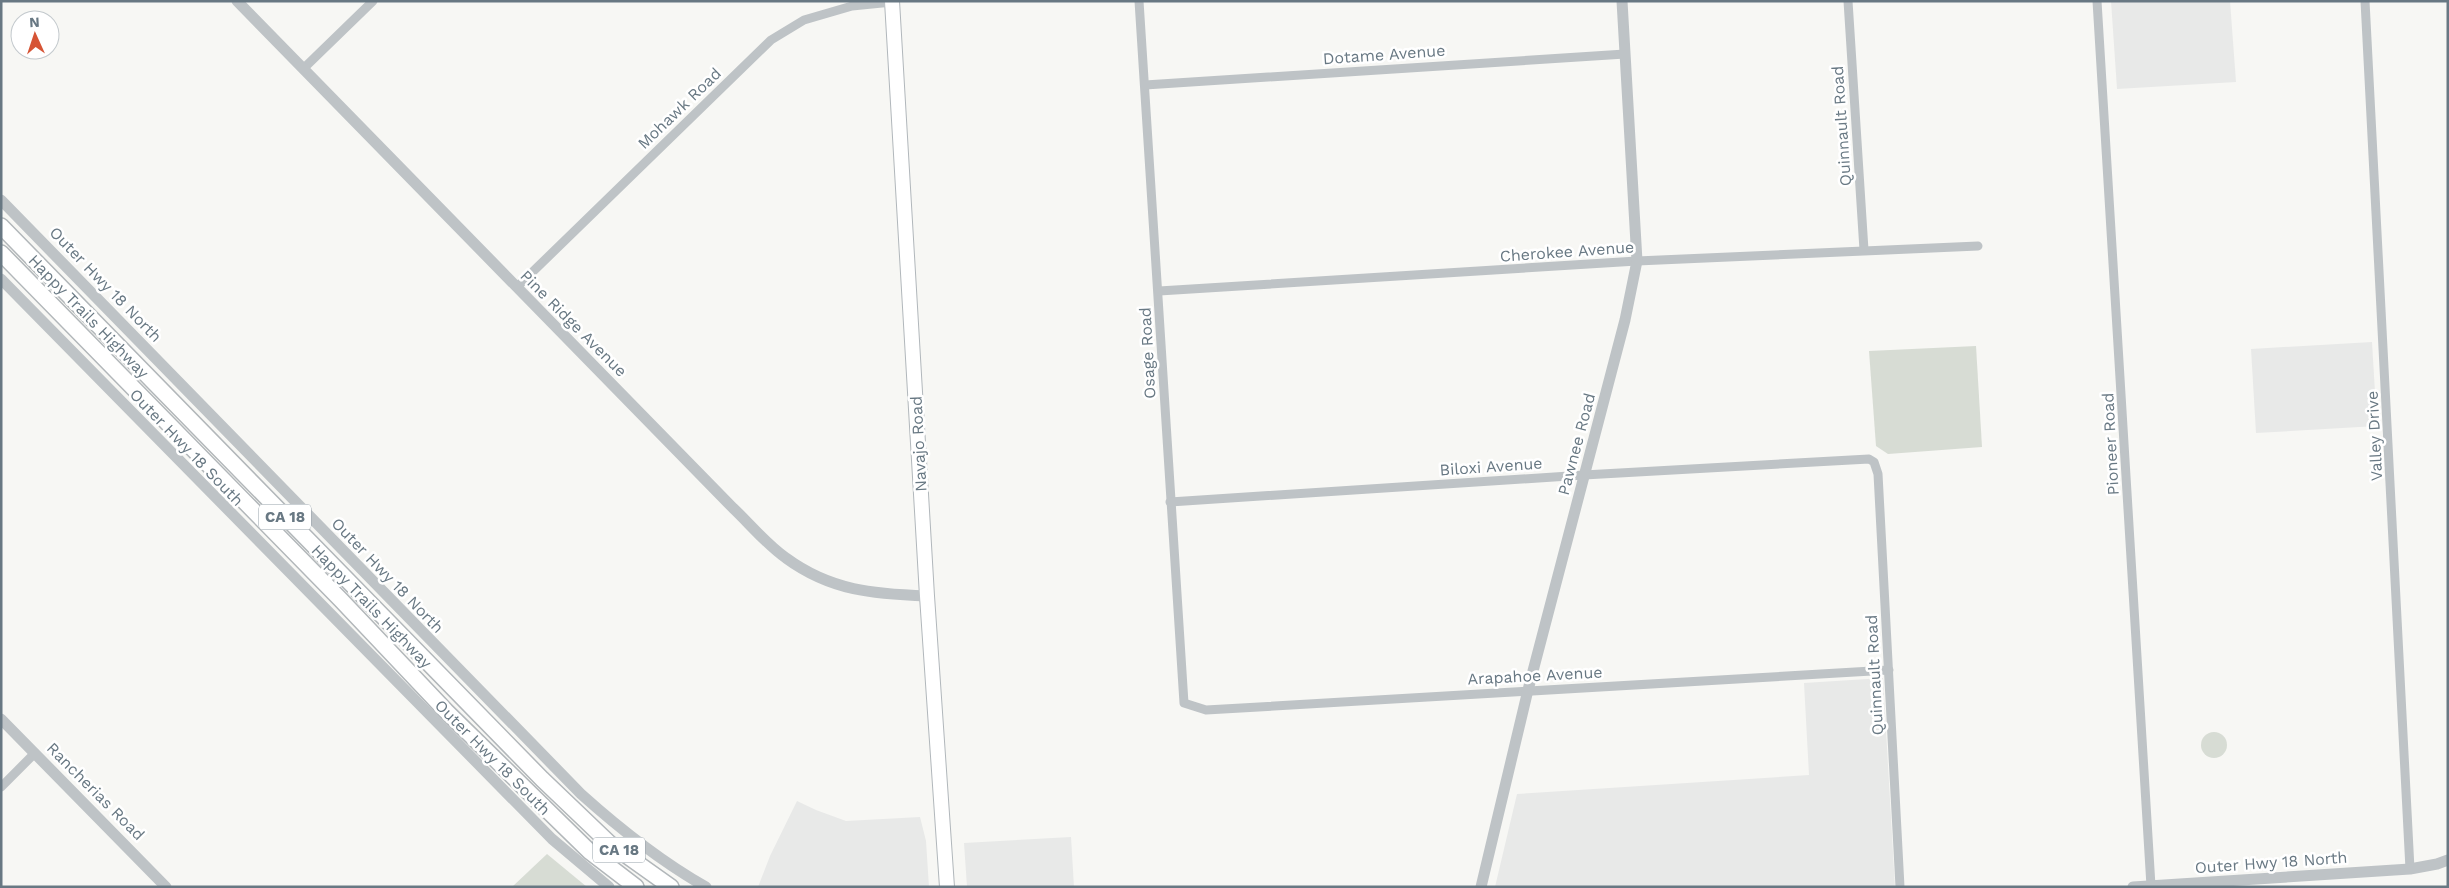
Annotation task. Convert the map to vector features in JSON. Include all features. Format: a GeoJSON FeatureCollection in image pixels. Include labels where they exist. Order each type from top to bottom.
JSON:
{"type":"FeatureCollection","features":[{"type":"Feature","properties":{"kind":"main road","name":"Navajo Road"},"geometry":{"type":"LineString","coordinates":[[892,2],[927,596],[947,887]]}},
{"type":"Feature","properties":{"kind":"main road","name":"Happy Trails Highway"},"geometry":{"type":"LineString","coordinates":[[1,226],[542,779],[609,843],[671,887]]}},
{"type":"Feature","properties":{"kind":"main road","name":"Happy Trails Highway"},"geometry":{"type":"LineString","coordinates":[[1,253],[334,593],[446,711],[589,851],[636,887]]}},
{"type":"Feature","properties":{"kind":"street","name":"Pine Ridge Avenue"},"geometry":{"type":"LineString","coordinates":[[237,1],[733,508],[785,558],[823,580],[872,594],[927,596]]}},
{"type":"Feature","properties":{"kind":"street"},"geometry":{"type":"LineString","coordinates":[[304,68],[373,1]]}},
{"type":"Feature","properties":{"kind":"street","name":"Osage Road"},"geometry":{"type":"LineString","coordinates":[[1140,1],[1184,703]]}},
{"type":"Feature","properties":{"kind":"street","name":"Pawnee Road"},"geometry":{"type":"LineString","coordinates":[[1481,887],[1528,690],[1625,320],[1637,262],[1622,1]]}},
{"type":"Feature","properties":{"kind":"street","name":"Quinnault Road"},"geometry":{"type":"LineString","coordinates":[[1848,1],[1864,250]]}},
{"type":"Feature","properties":{"kind":"street","name":"Pioneer Road"},"geometry":{"type":"LineString","coordinates":[[2097,1],[2151,886]]}},
{"type":"Feature","properties":{"kind":"street","name":"Valley Drive"},"geometry":{"type":"LineString","coordinates":[[2365,1],[2410,869]]}},
{"type":"Feature","properties":{"kind":"street","name":"Mohawk Road"},"geometry":{"type":"LineString","coordinates":[[516,287],[770,40],[804,20],[852,6],[892,2]]}},
{"type":"Feature","properties":{"kind":"street","name":"Dotame Avenue"},"geometry":{"type":"LineString","coordinates":[[1145,84],[1625,54]]}},
{"type":"Feature","properties":{"kind":"street","name":"Outer Hwy 18 North"},"geometry":{"type":"LineString","coordinates":[[1,200],[581,794],[659,858],[706,887]]}},
{"type":"Feature","properties":{"kind":"street","name":"Cherokee Avenue"},"geometry":{"type":"LineString","coordinates":[[1159,291],[1637,262],[1978,246]]}},
{"type":"Feature","properties":{"kind":"street","name":"Outer Hwy 18 South"},"geometry":{"type":"LineString","coordinates":[[1,279],[552,839],[609,887]]}},
{"type":"Feature","properties":{"kind":"street","name":"Biloxi Avenue"},"geometry":{"type":"LineString","coordinates":[[1170,502],[1864,458],[1874,462]]}},
{"type":"Feature","properties":{"kind":"street","name":"Quinnault Road"},"geometry":{"type":"LineString","coordinates":[[1874,462],[1878,474],[1900,887]]}},
{"type":"Feature","properties":{"kind":"street","name":"Arapahoe Avenue"},"geometry":{"type":"LineString","coordinates":[[1184,703],[1206,710],[1889,670]]}},
{"type":"Feature","properties":{"kind":"street","name":"Rancherias Road"},"geometry":{"type":"LineString","coordinates":[[1,719],[166,887]]}},
{"type":"Feature","properties":{"kind":"street"},"geometry":{"type":"LineString","coordinates":[[1,787],[35,753]]}},
{"type":"Feature","properties":{"kind":"street","name":"Outer Hwy 18 North"},"geometry":{"type":"LineString","coordinates":[[2133,887],[2410,869],[2448,860]]}},
{"type":"Feature","properties":{"kind":"shaded area"},"geometry":{"type":"Polygon","coordinates":[[[2111,1],[2230,1],[2236,82],[2117,89],[2111,1]]]}},
{"type":"Feature","properties":{"kind":"shaded area"},"geometry":{"type":"Polygon","coordinates":[[[2372,342],[2377,426],[2256,433],[2251,349],[2372,342]]]}},
{"type":"Feature","properties":{"kind":"shaded area"},"geometry":{"type":"Polygon","coordinates":[[[1976,346],[1982,447],[1888,454],[1876,446],[1869,351],[1976,346]]]}},
{"type":"Feature","properties":{"kind":"shaded area"},"geometry":{"type":"Polygon","coordinates":[[[1883,678],[1895,887],[1495,887],[1517,794],[1809,775],[1804,683],[1883,678]]]}},
{"type":"Feature","properties":{"kind":"shaded area"},"geometry":{"type":"Polygon","coordinates":[[[2214,732],[2223,736],[2227,745],[2223,754],[2214,758],[2205,754],[2201,745],[2205,736],[2214,732]]]}},
{"type":"Feature","properties":{"kind":"shaded area"},"geometry":{"type":"Polygon","coordinates":[[[797,801],[846,821],[920,817],[926,841],[929,887],[758,887],[770,856],[797,801]]]}},
{"type":"Feature","properties":{"kind":"shaded area"},"geometry":{"type":"Polygon","coordinates":[[[1071,837],[1074,887],[967,887],[964,843],[1071,837]]]}},
{"type":"Feature","properties":{"kind":"shaded area"},"geometry":{"type":"Polygon","coordinates":[[[547,854],[587,887],[512,887],[547,854]]]}}]}
